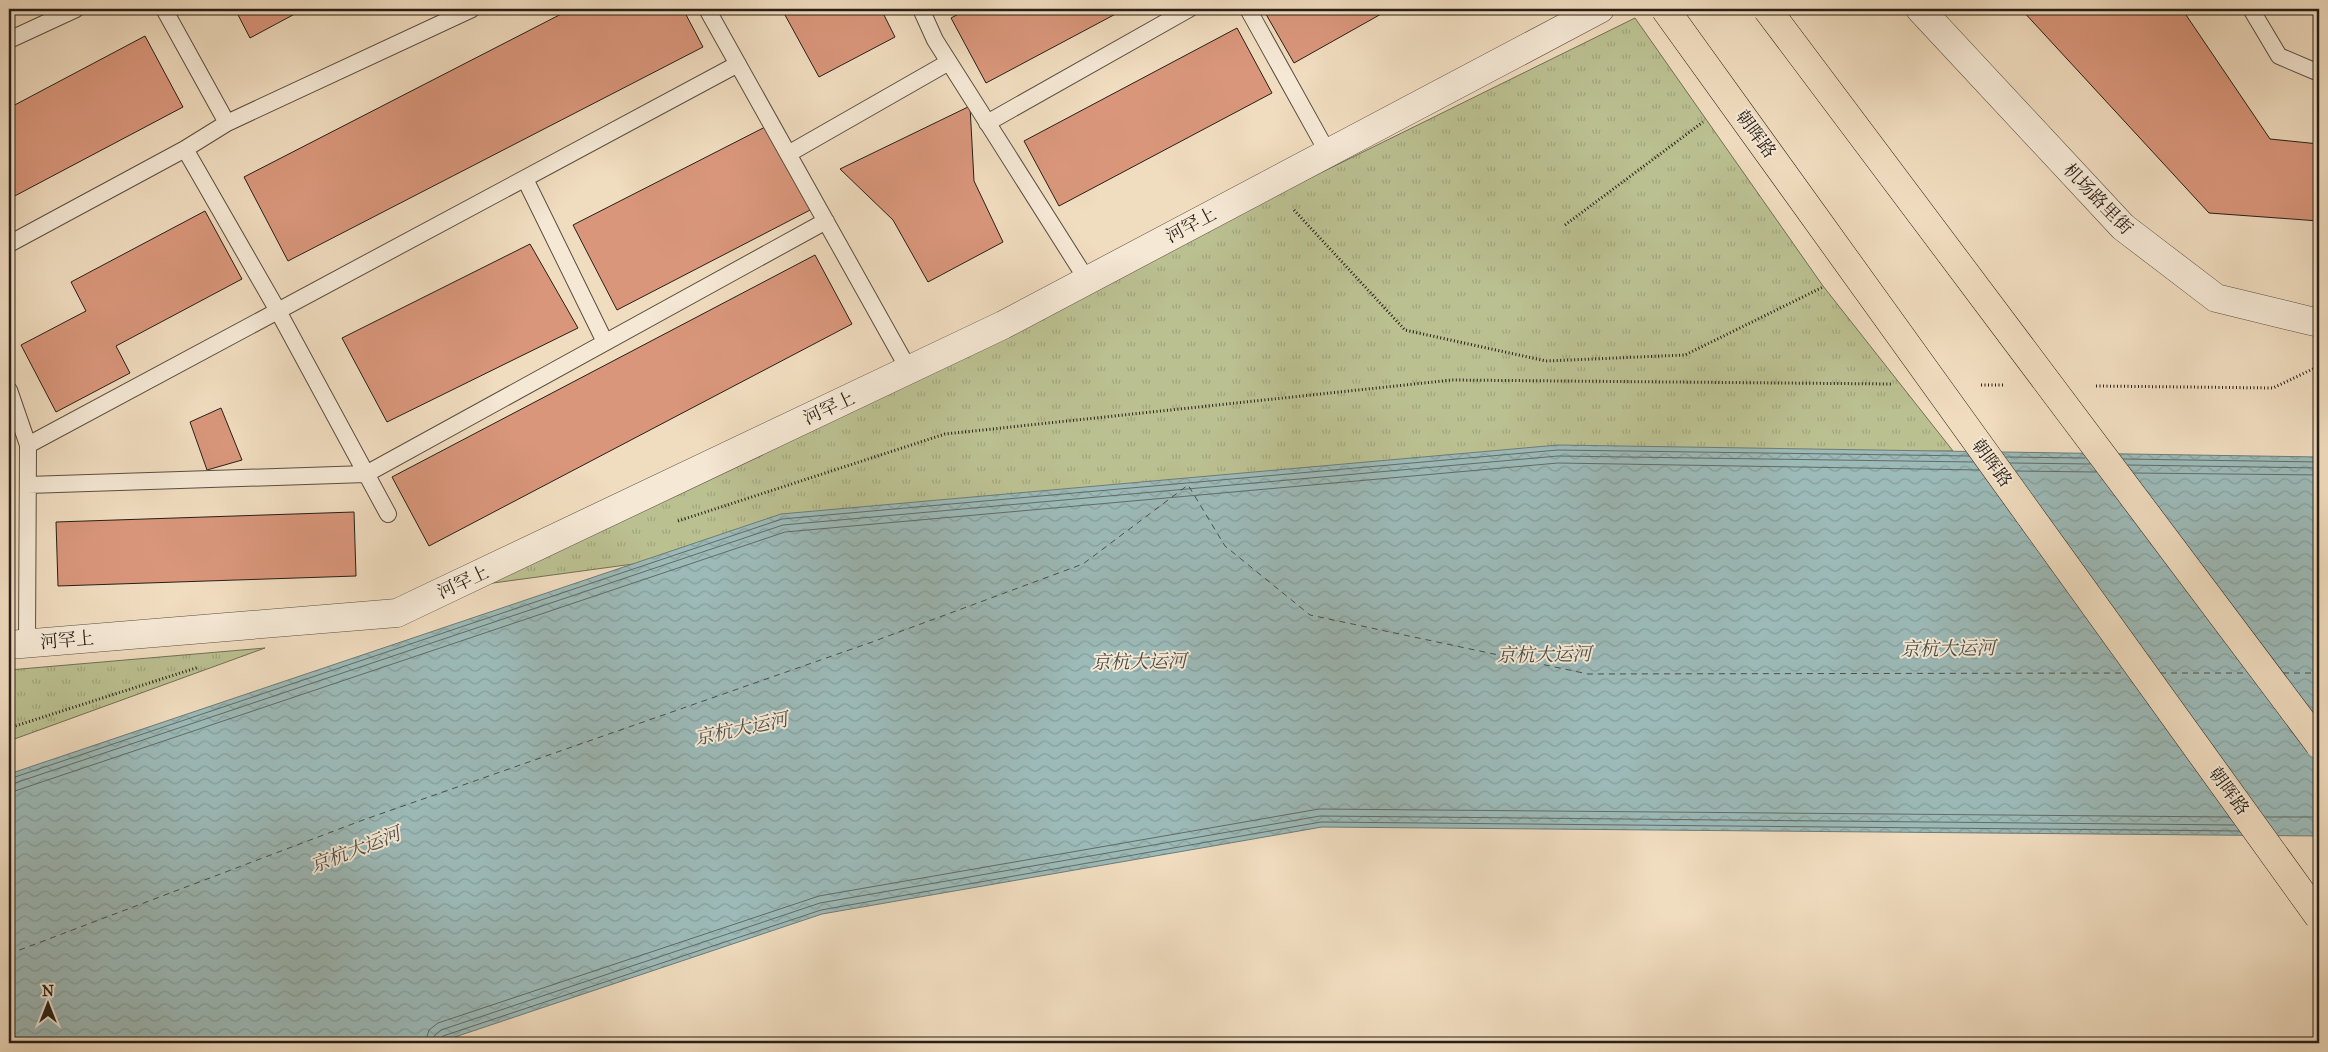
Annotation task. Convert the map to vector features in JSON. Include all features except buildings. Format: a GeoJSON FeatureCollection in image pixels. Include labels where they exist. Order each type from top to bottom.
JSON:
{"type":"FeatureCollection","features":[{"type":"Feature","properties":{"kind":"main road","name":"朝晖路"},"geometry":{"type":"LineString","coordinates":[[1665,9],[2319,917]]}},
{"type":"Feature","properties":{"kind":"main road"},"geometry":{"type":"LineString","coordinates":[[1767,9],[2319,744]]}},
{"type":"Feature","properties":{"kind":"street","name":"河罕上"},"geometry":{"type":"LineString","coordinates":[[18,644],[397,613],[1003,325],[1600,9]]}},
{"type":"Feature","properties":{"kind":"street","name":"机场路里街"},"geometry":{"type":"LineString","coordinates":[[1920,9],[2123,227],[2216,298],[2319,323]]}},
{"type":"Feature","properties":{"kind":"lane"},"geometry":{"type":"LineString","coordinates":[[9,40],[76,9]]}},
{"type":"Feature","properties":{"kind":"lane"},"geometry":{"type":"LineString","coordinates":[[164,9],[227,123]]}},
{"type":"Feature","properties":{"kind":"lane"},"geometry":{"type":"LineString","coordinates":[[9,244],[185,149],[227,123],[472,9]]}},
{"type":"Feature","properties":{"kind":"lane"},"geometry":{"type":"LineString","coordinates":[[707,9],[909,370]]}},
{"type":"Feature","properties":{"kind":"lane"},"geometry":{"type":"LineString","coordinates":[[921,9],[935,40],[1087,280]]}},
{"type":"Feature","properties":{"kind":"lane"},"geometry":{"type":"LineString","coordinates":[[988,123],[1188,9]]}},
{"type":"Feature","properties":{"kind":"lane"},"geometry":{"type":"LineString","coordinates":[[1248,9],[1328,153]]}},
{"type":"Feature","properties":{"kind":"lane"},"geometry":{"type":"LineString","coordinates":[[2251,9],[2279,56],[2319,73]]}},
{"type":"Feature","properties":{"kind":"lane"},"geometry":{"type":"LineString","coordinates":[[788,154],[949,62]]}},
{"type":"Feature","properties":{"kind":"lane"},"geometry":{"type":"LineString","coordinates":[[28,445],[738,64]]}},
{"type":"Feature","properties":{"kind":"lane"},"geometry":{"type":"LineString","coordinates":[[185,149],[278,311],[388,514]]}},
{"type":"Feature","properties":{"kind":"lane"},"geometry":{"type":"LineString","coordinates":[[525,179],[605,342]]}},
{"type":"Feature","properties":{"kind":"lane"},"geometry":{"type":"LineString","coordinates":[[28,485],[366,474],[826,221]]}},
{"type":"Feature","properties":{"kind":"lane"},"geometry":{"type":"LineString","coordinates":[[9,390],[28,445],[28,485],[18,644]]}},
{"type":"Feature","properties":{"kind":"path"},"geometry":{"type":"LineString","coordinates":[[1565,225],[1708,118]]}},
{"type":"Feature","properties":{"kind":"path"},"geometry":{"type":"LineString","coordinates":[[1270,184],[1404,330],[1546,361],[1685,355],[1823,286]]}},
{"type":"Feature","properties":{"kind":"path"},"geometry":{"type":"LineString","coordinates":[[2086,386],[2273,388],[2319,366]]}},
{"type":"Feature","properties":{"kind":"path"},"geometry":{"type":"LineString","coordinates":[[673,523],[945,434],[1452,380],[1900,384]]}},
{"type":"Feature","properties":{"kind":"path"},"geometry":{"type":"LineString","coordinates":[[1979,385],[2008,386]]}},
{"type":"Feature","properties":{"kind":"path"},"geometry":{"type":"LineString","coordinates":[[9,728],[201,666]]}},
{"type":"Feature","properties":{"kind":"green space"},"geometry":{"type":"Polygon","coordinates":[[[1635,18],[1823,286],[1953,451],[1415,458],[486,584],[1635,18]]]}},
{"type":"Feature","properties":{"kind":"green space"},"geometry":{"type":"Polygon","coordinates":[[[265,648],[9,741],[9,670],[265,648]]]}},
{"type":"Feature","properties":{"kind":"water","name":"京杭大运河"},"geometry":{"type":"Polygon","coordinates":[[[1558,445],[2319,457],[2319,836],[1322,827],[822,914],[437,1043],[9,1043],[9,774],[781,514],[1558,445]]]}},
{"type":"Feature","properties":{"kind":"ferry route"},"geometry":{"type":"LineString","coordinates":[[9,954],[363,820],[872,642],[1083,564],[1188,485],[1225,546],[1310,615],[1588,674],[2126,673]]}},
{"type":"Feature","properties":{"kind":"ferry route"},"geometry":{"type":"LineString","coordinates":[[2160,673],[2249,673]]}},
{"type":"Feature","properties":{"kind":"ferry route"},"geometry":{"type":"LineString","coordinates":[[2283,673],[2319,673]]}}]}
